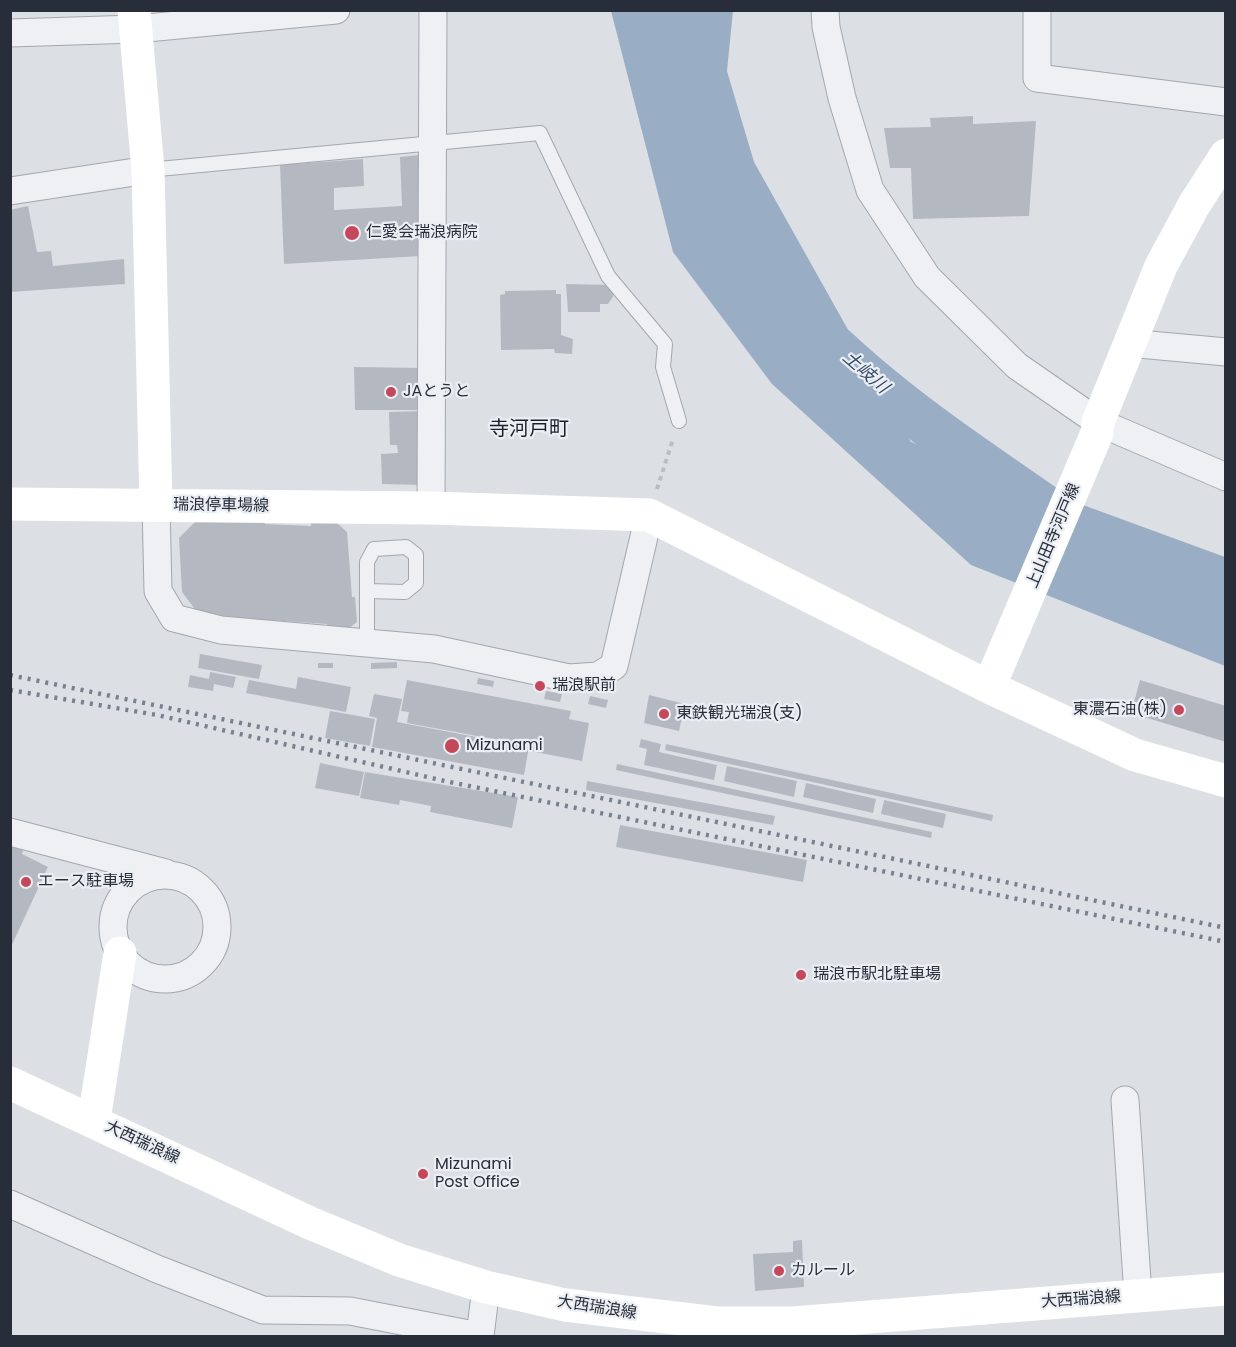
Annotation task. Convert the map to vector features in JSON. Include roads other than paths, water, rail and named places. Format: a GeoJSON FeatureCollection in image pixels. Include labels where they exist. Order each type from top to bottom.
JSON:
{"type":"FeatureCollection","features":[{"type":"Feature","properties":{"kind":"main road"},"geometry":{"type":"LineString","coordinates":[[135,20],[148,170],[156,505]]}},
{"type":"Feature","properties":{"kind":"main road","name":"上山田寺河戸線"},"geometry":{"type":"LineString","coordinates":[[989,687],[1098,427],[1128,343],[1161,266],[1194,205],[1226,154]]}},
{"type":"Feature","properties":{"kind":"main road","name":"瑞浪停車場線"},"geometry":{"type":"LineString","coordinates":[[10,504],[431,508],[649,514]]}},
{"type":"Feature","properties":{"kind":"main road"},"geometry":{"type":"LineString","coordinates":[[649,514],[989,687],[1135,755],[1226,781]]}},
{"type":"Feature","properties":{"kind":"main road"},"geometry":{"type":"LineString","coordinates":[[94,1120],[120,953]]}},
{"type":"Feature","properties":{"kind":"main road","name":"大西瑞浪線"},"geometry":{"type":"LineString","coordinates":[[10,1083],[94,1120],[320,1227],[399,1260],[486,1287],[565,1305],[717,1323],[793,1323],[1226,1288]]}},
{"type":"Feature","properties":{"kind":"street"},"geometry":{"type":"LineString","coordinates":[[10,33],[135,20],[336,10]]}},
{"type":"Feature","properties":{"kind":"street"},"geometry":{"type":"LineString","coordinates":[[431,508],[433,10]]}},
{"type":"Feature","properties":{"kind":"street"},"geometry":{"type":"LineString","coordinates":[[825,10],[826,27],[842,98],[870,190],[927,277],[1017,366],[1098,427],[1226,477]]}},
{"type":"Feature","properties":{"kind":"street"},"geometry":{"type":"LineString","coordinates":[[1037,10],[1037,78],[1226,102]]}},
{"type":"Feature","properties":{"kind":"street"},"geometry":{"type":"LineString","coordinates":[[10,191],[148,170]]}},
{"type":"Feature","properties":{"kind":"street"},"geometry":{"type":"LineString","coordinates":[[1128,343],[1226,352]]}},
{"type":"Feature","properties":{"kind":"street"},"geometry":{"type":"LineString","coordinates":[[156,505],[158,591],[174,618],[221,630],[434,649],[569,678],[598,676],[614,666],[649,514]]}},
{"type":"Feature","properties":{"kind":"street"},"geometry":{"type":"LineString","coordinates":[[10,832],[175,876],[191,882],[204,892],[214,907],[218,924],[216,941],[208,957],[196,970],[180,977],[163,979],[146,975],[131,966],[120,953],[114,937],[113,920],[119,904],[129,890],[142,880],[158,875],[175,876]]}},
{"type":"Feature","properties":{"kind":"street"},"geometry":{"type":"LineString","coordinates":[[1125,1100],[1138,1296]]}},
{"type":"Feature","properties":{"kind":"street"},"geometry":{"type":"LineString","coordinates":[[10,1204],[157,1269],[263,1310],[350,1311],[480,1336],[486,1287]]}},
{"type":"Feature","properties":{"kind":"lane"},"geometry":{"type":"LineString","coordinates":[[148,170],[540,134],[608,276],[665,344],[663,367],[679,421]]}},
{"type":"Feature","properties":{"kind":"lane"},"geometry":{"type":"LineString","coordinates":[[367,591],[367,643]]}},
{"type":"Feature","properties":{"kind":"water"},"geometry":{"type":"Polygon","coordinates":[[[611,11],[733,11],[727,71],[754,162],[911,442],[1225,557],[1225,666],[971,565],[772,384],[673,252],[611,11]]]}},
{"type":"Feature","properties":{"kind":"waterway","name":"土岐川"},"geometry":{"type":"LineString","coordinates":[[835,348],[910,411],[963,451],[1045,507]]}},
{"type":"Feature","properties":{"kind":"railway"},"geometry":{"type":"LineString","coordinates":[[10,675],[1226,928]]}},
{"type":"Feature","properties":{"kind":"railway"},"geometry":{"type":"LineString","coordinates":[[10,690],[157,715],[445,781],[1226,942]]}},
{"type":"Feature","properties":{"kind":"place","name":"仁愛会瑞浪病院"},"geometry":{"type":"Point","coordinates":[352,233]}},
{"type":"Feature","properties":{"kind":"place","name":"JAとうと"},"geometry":{"type":"Point","coordinates":[391,392]}},
{"type":"Feature","properties":{"kind":"place","name":"瑞浪駅前"},"geometry":{"type":"Point","coordinates":[540,686]}},
{"type":"Feature","properties":{"kind":"place","name":"東濃石油(株)"},"geometry":{"type":"Point","coordinates":[1179,710]}},
{"type":"Feature","properties":{"kind":"place","name":"東鉄観光瑞浪(支)"},"geometry":{"type":"Point","coordinates":[664,714]}},
{"type":"Feature","properties":{"kind":"place","name":"Mizunami"},"geometry":{"type":"Point","coordinates":[452,746]}},
{"type":"Feature","properties":{"kind":"place","name":"エース駐車場"},"geometry":{"type":"Point","coordinates":[26,882]}},
{"type":"Feature","properties":{"kind":"place","name":"瑞浪市駅北駐車場"},"geometry":{"type":"Point","coordinates":[801,975]}},
{"type":"Feature","properties":{"kind":"place","name":"Mizunami Post Office"},"geometry":{"type":"Point","coordinates":[423,1174]}},
{"type":"Feature","properties":{"kind":"place","name":"カルール"},"geometry":{"type":"Point","coordinates":[779,1271]}},
{"type":"Feature","properties":{"kind":"district","name":"寺河戸町"},"geometry":{"type":"Point","coordinates":[529,430]}}]}
